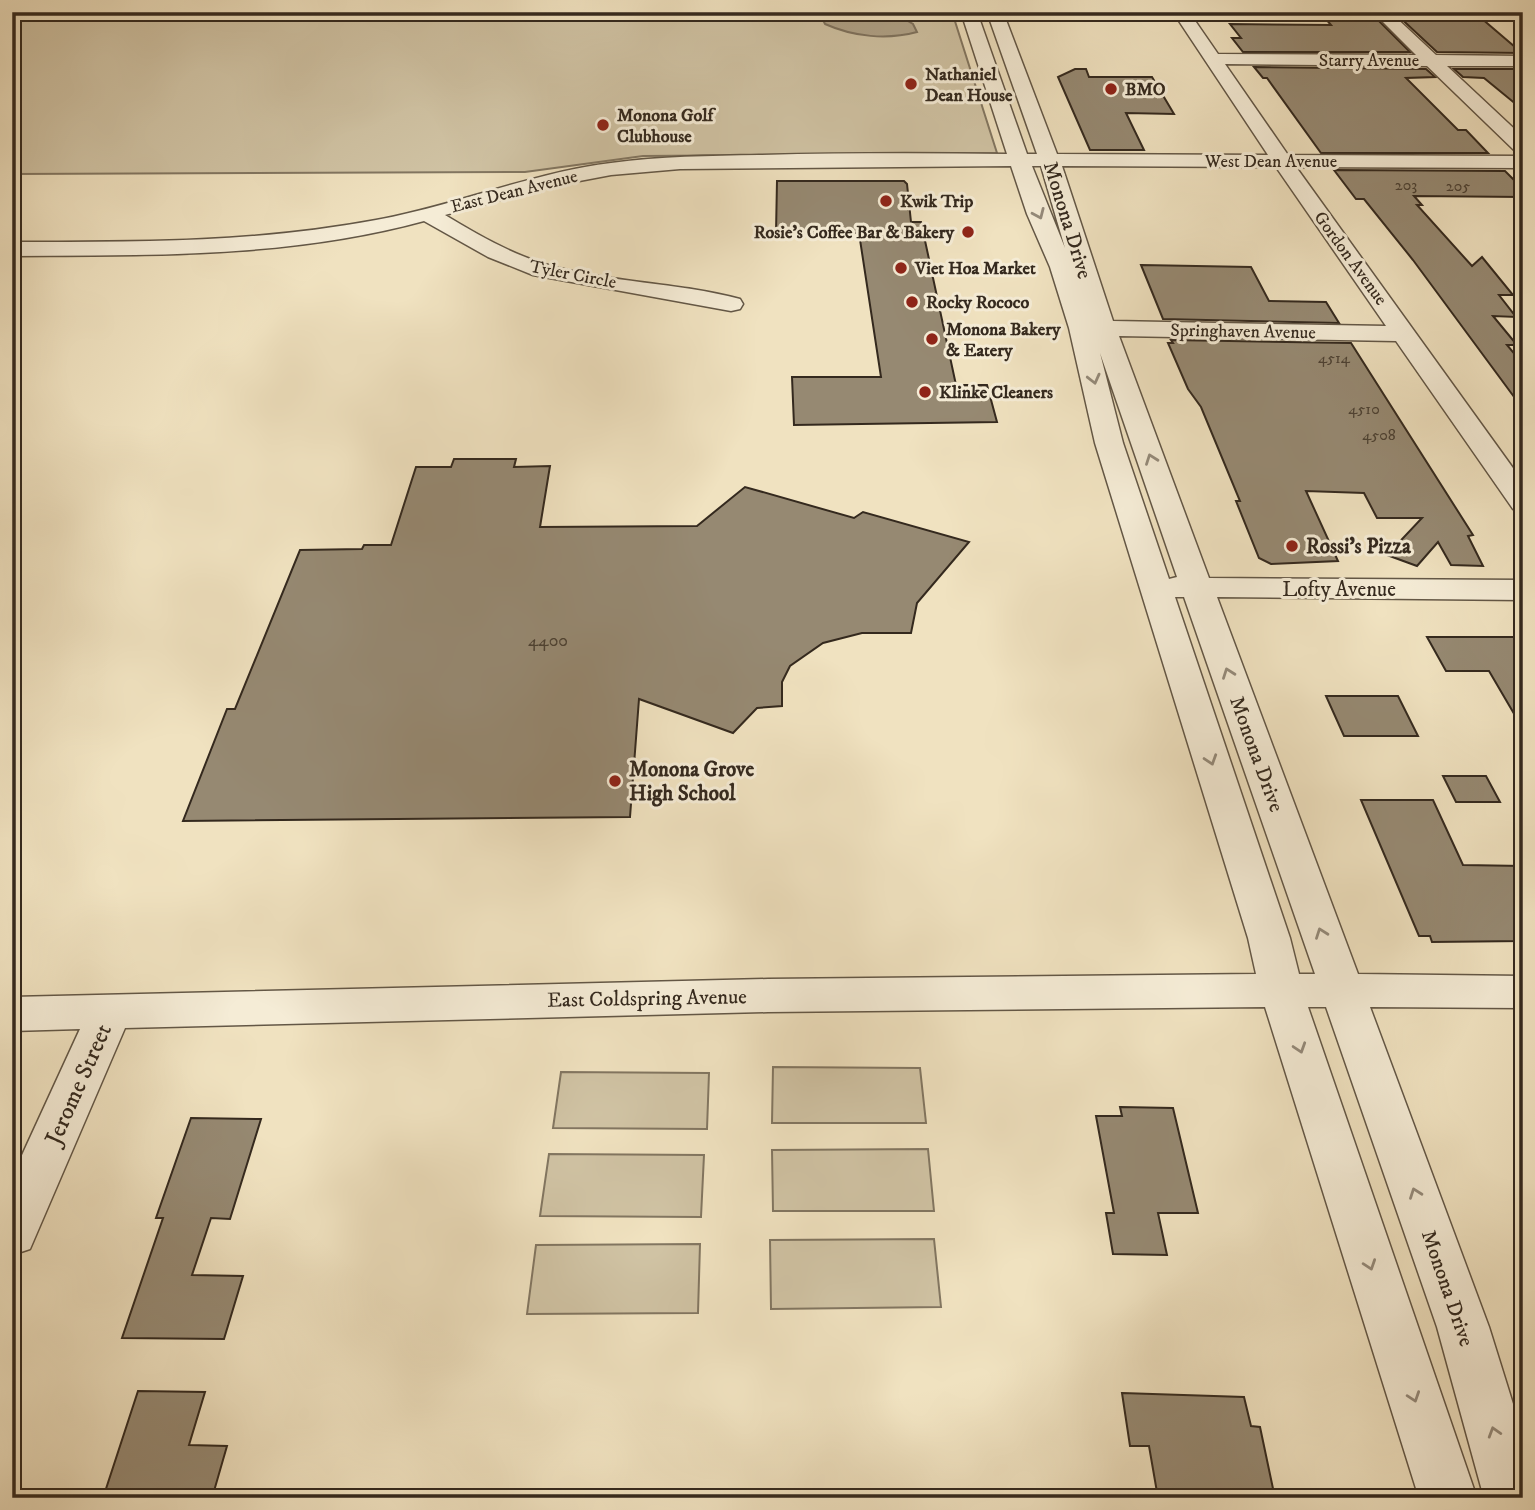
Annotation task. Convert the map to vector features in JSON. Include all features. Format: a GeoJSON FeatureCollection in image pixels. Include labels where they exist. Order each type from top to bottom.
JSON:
{"type":"FeatureCollection","features":[{"type":"Feature","properties":{"kind":"street","name":"Monona Drive"},"geometry":{"type":"LineString","coordinates":[[969,12],[1035,160]]}},
{"type":"Feature","properties":{"kind":"street","name":"Monona Drive"},"geometry":{"type":"LineString","coordinates":[[995,12],[1035,160],[1038,214],[1093,329],[1198,588],[1463,1327],[1513,1498]]}},
{"type":"Feature","properties":{"kind":"street","name":"Gordon Avenue"},"geometry":{"type":"LineString","coordinates":[[1181,12],[1282,161],[1523,503]]}},
{"type":"Feature","properties":{"kind":"street"},"geometry":{"type":"LineString","coordinates":[[1381,12],[1523,148]]}},
{"type":"Feature","properties":{"kind":"street","name":"Starry Avenue"},"geometry":{"type":"LineString","coordinates":[[1214,59],[1523,61]]}},
{"type":"Feature","properties":{"kind":"street","name":"East Dean Avenue"},"geometry":{"type":"LineString","coordinates":[[12,249],[184,248],[288,242],[371,228],[551,180],[656,164],[823,160],[1035,160]]}},
{"type":"Feature","properties":{"kind":"street","name":"West Dean Avenue"},"geometry":{"type":"LineString","coordinates":[[1035,160],[1523,162]]}},
{"type":"Feature","properties":{"kind":"street","name":"Tyler Circle"},"geometry":{"type":"LineString","coordinates":[[426,213],[494,252],[544,271],[695,295],[731,304]]}},
{"type":"Feature","properties":{"kind":"street","name":"Monona Drive"},"geometry":{"type":"LineString","coordinates":[[1093,329],[1109,443],[1269,938],[1281,990],[1448,1498]]}},
{"type":"Feature","properties":{"kind":"street","name":"Springhaven Avenue"},"geometry":{"type":"LineString","coordinates":[[1093,329],[1406,334]]}},
{"type":"Feature","properties":{"kind":"street","name":"Lofty Avenue"},"geometry":{"type":"LineString","coordinates":[[1156,587],[1523,590]]}},
{"type":"Feature","properties":{"kind":"street","name":"East Coldspring Avenue"},"geometry":{"type":"LineString","coordinates":[[12,1013],[487,1000],[1281,990],[1523,992]]}},
{"type":"Feature","properties":{"kind":"street","name":"Jerome Street"},"geometry":{"type":"LineString","coordinates":[[12,1233],[110,1011]]}},
{"type":"Feature","properties":{"kind":"shaded area"},"geometry":{"type":"Polygon","coordinates":[[[12,12],[952,12],[997,153],[643,156],[525,172],[12,174],[12,12]]]}},
{"type":"Feature","properties":{"kind":"shaded area"},"geometry":{"type":"Polygon","coordinates":[[[819,12],[906,12],[906,20],[913,24],[917,32],[894,36],[859,34],[825,24],[819,12]]]}},
{"type":"Feature","properties":{"kind":"shaded area"},"geometry":{"type":"Polygon","coordinates":[[[773,1067],[920,1068],[926,1123],[772,1123],[773,1067]]]}},
{"type":"Feature","properties":{"kind":"shaded area"},"geometry":{"type":"Polygon","coordinates":[[[561,1072],[709,1073],[707,1129],[553,1128],[561,1072]]]}},
{"type":"Feature","properties":{"kind":"shaded area"},"geometry":{"type":"Polygon","coordinates":[[[928,1149],[934,1211],[773,1211],[772,1150],[928,1149]]]}},
{"type":"Feature","properties":{"kind":"shaded area"},"geometry":{"type":"Polygon","coordinates":[[[549,1154],[704,1155],[701,1217],[540,1216],[549,1154]]]}},
{"type":"Feature","properties":{"kind":"shaded area"},"geometry":{"type":"Polygon","coordinates":[[[934,1239],[941,1307],[771,1309],[770,1240],[934,1239]]]}},
{"type":"Feature","properties":{"kind":"shaded area"},"geometry":{"type":"Polygon","coordinates":[[[700,1244],[698,1313],[527,1314],[536,1245],[700,1244]]]}},
{"type":"Feature","properties":{"kind":"building"},"geometry":{"type":"Polygon","coordinates":[[[1320,12],[1370,12],[1410,52],[1243,52],[1232,38],[1241,38],[1230,24],[1331,25],[1320,12]]]}},
{"type":"Feature","properties":{"kind":"building"},"geometry":{"type":"Polygon","coordinates":[[[1394,12],[1474,12],[1522,53],[1437,52],[1394,12]]]}},
{"type":"Feature","properties":{"kind":"building"},"geometry":{"type":"Polygon","coordinates":[[[1254,67],[1426,69],[1435,77],[1406,78],[1458,130],[1466,130],[1488,153],[1321,153],[1267,78],[1263,78],[1254,67]]]}},
{"type":"Feature","properties":{"kind":"building"},"geometry":{"type":"Polygon","coordinates":[[[1075,69],[1086,69],[1089,77],[1152,77],[1174,114],[1126,113],[1144,150],[1090,150],[1058,77],[1075,69]]]}},
{"type":"Feature","properties":{"kind":"building"},"geometry":{"type":"Polygon","coordinates":[[[1454,69],[1523,69],[1523,110],[1484,78],[1463,77],[1454,69]]]}},
{"type":"Feature","properties":{"kind":"building"},"geometry":{"type":"Polygon","coordinates":[[[1334,170],[1505,171],[1523,189],[1523,197],[1414,196],[1422,205],[1417,205],[1472,266],[1482,257],[1513,295],[1499,295],[1516,317],[1493,316],[1517,345],[1507,345],[1523,364],[1523,409],[1413,260],[1364,199],[1356,199],[1334,170]]]}},
{"type":"Feature","properties":{"kind":"building"},"geometry":{"type":"Polygon","coordinates":[[[777,181],[904,181],[907,184],[911,222],[921,222],[956,385],[987,385],[997,422],[794,425],[792,377],[881,377],[859,233],[776,233],[777,181]]]}},
{"type":"Feature","properties":{"kind":"building"},"geometry":{"type":"Polygon","coordinates":[[[1141,265],[1251,267],[1269,301],[1326,302],[1339,323],[1163,319],[1141,265]]]}},
{"type":"Feature","properties":{"kind":"building"},"geometry":{"type":"Polygon","coordinates":[[[1171,340],[1351,343],[1473,535],[1468,536],[1483,566],[1451,565],[1438,542],[1417,566],[1387,555],[1422,518],[1377,518],[1364,493],[1306,491],[1338,561],[1271,564],[1259,558],[1236,501],[1240,501],[1201,407],[1188,389],[1168,343],[1173,343],[1171,340]]]}},
{"type":"Feature","properties":{"kind":"building","name":"Monona Grove High School"},"geometry":{"type":"Polygon","coordinates":[[[454,459],[516,459],[514,467],[550,466],[540,527],[697,526],[745,487],[854,518],[863,512],[969,542],[917,603],[911,633],[862,633],[823,643],[790,666],[782,682],[782,706],[757,708],[733,733],[639,699],[630,817],[183,821],[227,709],[235,709],[300,550],[362,549],[364,545],[391,545],[416,467],[451,467],[454,459]]]}},
{"type":"Feature","properties":{"kind":"building"},"geometry":{"type":"Polygon","coordinates":[[[1427,637],[1523,637],[1523,729],[1489,671],[1446,671],[1427,637]]]}},
{"type":"Feature","properties":{"kind":"building"},"geometry":{"type":"Polygon","coordinates":[[[1326,696],[1398,696],[1418,736],[1344,736],[1326,696]]]}},
{"type":"Feature","properties":{"kind":"building"},"geometry":{"type":"Polygon","coordinates":[[[1443,776],[1486,776],[1500,802],[1456,802],[1443,776]]]}},
{"type":"Feature","properties":{"kind":"building"},"geometry":{"type":"Polygon","coordinates":[[[1361,800],[1433,800],[1463,865],[1523,866],[1523,941],[1432,942],[1430,936],[1419,936],[1361,800]]]}},
{"type":"Feature","properties":{"kind":"building"},"geometry":{"type":"Polygon","coordinates":[[[1120,1107],[1173,1108],[1198,1213],[1158,1213],[1167,1255],[1113,1254],[1106,1213],[1114,1213],[1096,1116],[1122,1116],[1120,1107]]]}},
{"type":"Feature","properties":{"kind":"building"},"geometry":{"type":"Polygon","coordinates":[[[191,1118],[261,1119],[230,1219],[211,1218],[192,1275],[243,1276],[224,1339],[122,1338],[163,1218],[156,1218],[191,1118]]]}},
{"type":"Feature","properties":{"kind":"building"},"geometry":{"type":"Polygon","coordinates":[[[138,1391],[205,1392],[189,1445],[227,1446],[212,1498],[103,1498],[138,1391]]]}},
{"type":"Feature","properties":{"kind":"building"},"geometry":{"type":"Polygon","coordinates":[[[1122,1393],[1244,1397],[1251,1426],[1260,1427],[1275,1498],[1158,1498],[1149,1446],[1130,1446],[1122,1393]]]}},
{"type":"Feature","properties":{"kind":"place","name":"Nathaniel Dean House"},"geometry":{"type":"Point","coordinates":[911,84]}},
{"type":"Feature","properties":{"kind":"place","name":"BMO"},"geometry":{"type":"Point","coordinates":[1111,89]}},
{"type":"Feature","properties":{"kind":"place","name":"Monona Golf Clubhouse"},"geometry":{"type":"Point","coordinates":[603,125]}},
{"type":"Feature","properties":{"kind":"place","name":"Kwik Trip"},"geometry":{"type":"Point","coordinates":[886,201]}},
{"type":"Feature","properties":{"kind":"place","name":"Rosie's Coffee Bar & Bakery"},"geometry":{"type":"Point","coordinates":[968,232]}},
{"type":"Feature","properties":{"kind":"place","name":"Viet Hoa Market"},"geometry":{"type":"Point","coordinates":[901,268]}},
{"type":"Feature","properties":{"kind":"place","name":"Rocky Rococo"},"geometry":{"type":"Point","coordinates":[912,302]}},
{"type":"Feature","properties":{"kind":"place","name":"Monona Bakery & Eatery"},"geometry":{"type":"Point","coordinates":[932,339]}},
{"type":"Feature","properties":{"kind":"place","name":"Klinke Cleaners"},"geometry":{"type":"Point","coordinates":[925,392]}},
{"type":"Feature","properties":{"kind":"place","name":"Rossi's Pizza"},"geometry":{"type":"Point","coordinates":[1292,546]}},
{"type":"Feature","properties":{"kind":"place","name":"Monona Grove High School"},"geometry":{"type":"Point","coordinates":[615,781]}}]}
